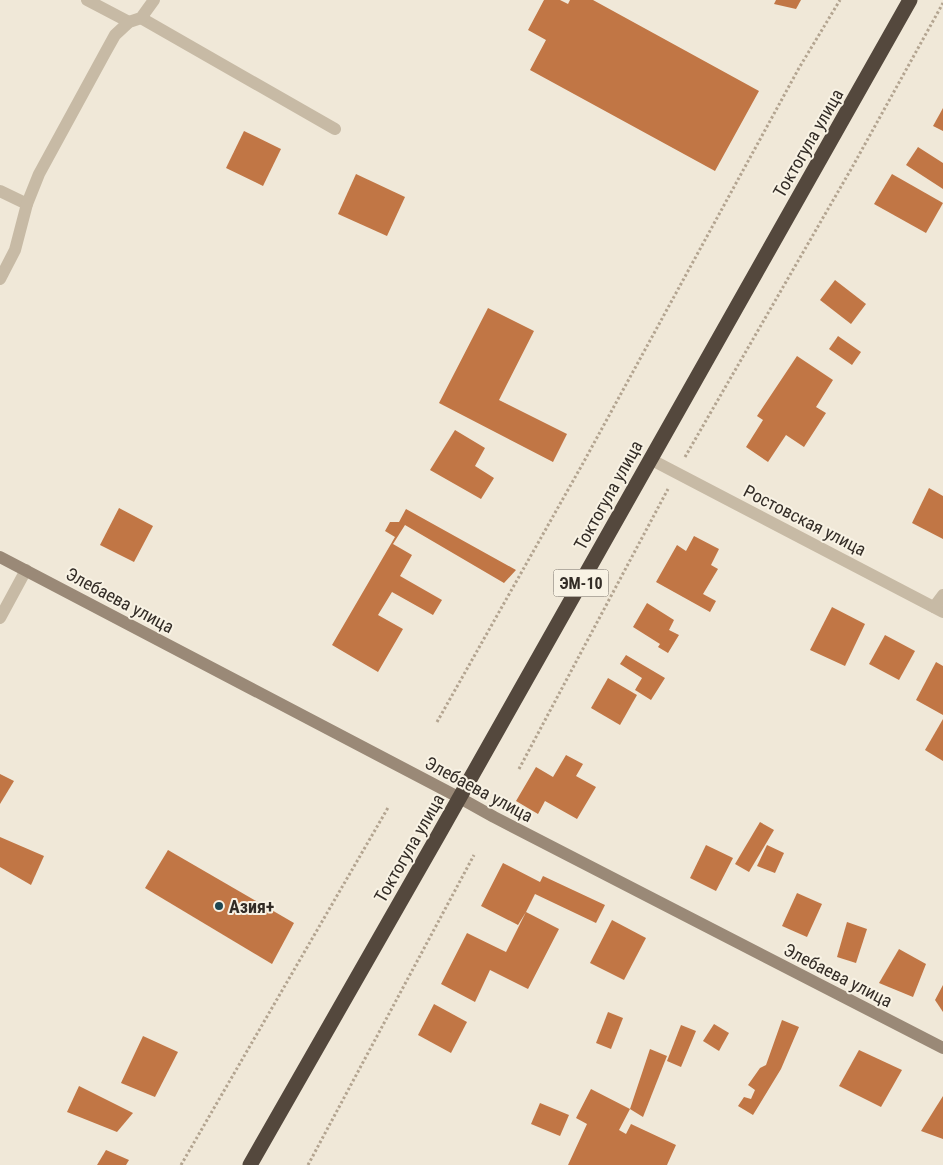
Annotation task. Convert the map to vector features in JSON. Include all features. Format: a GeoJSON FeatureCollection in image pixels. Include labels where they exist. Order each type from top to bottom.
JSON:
{"type":"FeatureCollection","features":[{"type":"Feature","properties":{"kind":"highway","name":"Токтогула улица"},"geometry":{"type":"LineString","coordinates":[[250,1165],[460,798],[910,0]]}},
{"type":"Feature","properties":{"kind":"main road","name":"Элебаева улица"},"geometry":{"type":"LineString","coordinates":[[0,557],[494,817],[943,1048]]}},
{"type":"Feature","properties":{"kind":"street"},"geometry":{"type":"LineString","coordinates":[[87,0],[135,20],[336,128]]}},
{"type":"Feature","properties":{"kind":"street"},"geometry":{"type":"LineString","coordinates":[[0,279],[15,250],[27,204],[39,174],[105,53],[115,35],[135,20],[154,0]]}},
{"type":"Feature","properties":{"kind":"street"},"geometry":{"type":"LineString","coordinates":[[0,191],[27,204]]}},
{"type":"Feature","properties":{"kind":"street","name":"Ростовская улица"},"geometry":{"type":"LineString","coordinates":[[650,459],[939,610]]}},
{"type":"Feature","properties":{"kind":"street"},"geometry":{"type":"LineString","coordinates":[[0,618],[26,570]]}},
{"type":"Feature","properties":{"kind":"street"},"geometry":{"type":"LineString","coordinates":[[939,610],[943,595]]}},
{"type":"Feature","properties":{"kind":"path"},"geometry":{"type":"LineString","coordinates":[[437,722],[586,456],[799,68],[840,0]]}},
{"type":"Feature","properties":{"kind":"path"},"geometry":{"type":"LineString","coordinates":[[520,768],[676,473],[854,164],[943,4]]}},
{"type":"Feature","properties":{"kind":"path"},"geometry":{"type":"LineString","coordinates":[[181,1165],[389,806]]}},
{"type":"Feature","properties":{"kind":"path"},"geometry":{"type":"LineString","coordinates":[[308,1165],[474,855]]}},
{"type":"Feature","properties":{"kind":"building"},"geometry":{"type":"Polygon","coordinates":[[[544,0],[560,0],[568,4],[570,0],[593,0],[759,91],[715,171],[530,70],[546,40],[528,30],[544,0]]]}},
{"type":"Feature","properties":{"kind":"building"},"geometry":{"type":"Polygon","coordinates":[[[776,0],[801,0],[796,9],[774,4],[776,0]]]}},
{"type":"Feature","properties":{"kind":"building"},"geometry":{"type":"Polygon","coordinates":[[[943,108],[943,131],[933,126],[943,108]]]}},
{"type":"Feature","properties":{"kind":"building"},"geometry":{"type":"Polygon","coordinates":[[[244,131],[281,149],[263,186],[226,168],[244,131]]]}},
{"type":"Feature","properties":{"kind":"building"},"geometry":{"type":"Polygon","coordinates":[[[918,147],[943,163],[943,189],[906,165],[918,147]]]}},
{"type":"Feature","properties":{"kind":"building"},"geometry":{"type":"Polygon","coordinates":[[[356,174],[405,197],[387,236],[338,214],[356,174]]]}},
{"type":"Feature","properties":{"kind":"building"},"geometry":{"type":"Polygon","coordinates":[[[892,174],[943,203],[926,233],[874,204],[892,174]]]}},
{"type":"Feature","properties":{"kind":"building"},"geometry":{"type":"Polygon","coordinates":[[[835,280],[866,304],[851,324],[820,300],[835,280]]]}},
{"type":"Feature","properties":{"kind":"building"},"geometry":{"type":"Polygon","coordinates":[[[488,308],[534,331],[499,400],[567,434],[553,462],[439,403],[488,308]]]}},
{"type":"Feature","properties":{"kind":"building"},"geometry":{"type":"Polygon","coordinates":[[[838,336],[861,352],[852,365],[829,349],[838,336]]]}},
{"type":"Feature","properties":{"kind":"building"},"geometry":{"type":"Polygon","coordinates":[[[797,356],[833,380],[816,407],[826,413],[804,447],[786,435],[768,462],[746,447],[763,420],[757,416],[797,356]]]}},
{"type":"Feature","properties":{"kind":"building"},"geometry":{"type":"Polygon","coordinates":[[[455,430],[485,448],[475,466],[494,478],[481,499],[430,470],[455,430]]]}},
{"type":"Feature","properties":{"kind":"building"},"geometry":{"type":"Polygon","coordinates":[[[929,488],[943,496],[943,539],[912,523],[929,488]]]}},
{"type":"Feature","properties":{"kind":"building"},"geometry":{"type":"Polygon","coordinates":[[[119,508],[153,526],[134,562],[100,545],[119,508]]]}},
{"type":"Feature","properties":{"kind":"building"},"geometry":{"type":"Polygon","coordinates":[[[406,509],[516,570],[504,583],[405,525],[393,544],[412,555],[400,576],[442,600],[433,615],[392,592],[378,615],[403,629],[378,672],[332,645],[395,537],[385,531],[390,522],[399,522],[406,509]]]}},
{"type":"Feature","properties":{"kind":"building"},"geometry":{"type":"Polygon","coordinates":[[[694,536],[719,549],[711,565],[718,569],[703,594],[716,601],[710,612],[656,582],[677,545],[686,551],[694,536]]]}},
{"type":"Feature","properties":{"kind":"building"},"geometry":{"type":"Polygon","coordinates":[[[647,603],[674,620],[669,630],[679,635],[668,653],[658,647],[660,644],[633,627],[647,603]]]}},
{"type":"Feature","properties":{"kind":"building"},"geometry":{"type":"Polygon","coordinates":[[[832,607],[865,624],[845,666],[810,650],[832,607]]]}},
{"type":"Feature","properties":{"kind":"building"},"geometry":{"type":"Polygon","coordinates":[[[885,635],[915,651],[899,680],[869,664],[885,635]]]}},
{"type":"Feature","properties":{"kind":"building"},"geometry":{"type":"Polygon","coordinates":[[[626,655],[665,678],[651,700],[635,690],[642,678],[620,664],[626,655]]]}},
{"type":"Feature","properties":{"kind":"building"},"geometry":{"type":"Polygon","coordinates":[[[936,662],[943,666],[943,715],[916,700],[936,662]]]}},
{"type":"Feature","properties":{"kind":"building"},"geometry":{"type":"Polygon","coordinates":[[[608,678],[637,695],[620,725],[591,708],[608,678]]]}},
{"type":"Feature","properties":{"kind":"building"},"geometry":{"type":"Polygon","coordinates":[[[943,719],[943,761],[925,750],[943,719]]]}},
{"type":"Feature","properties":{"kind":"building"},"geometry":{"type":"Polygon","coordinates":[[[566,755],[583,764],[576,776],[596,787],[577,819],[545,801],[538,814],[516,801],[536,767],[553,777],[566,755]]]}},
{"type":"Feature","properties":{"kind":"building"},"geometry":{"type":"Polygon","coordinates":[[[0,774],[14,781],[0,804],[0,774]]]}},
{"type":"Feature","properties":{"kind":"building"},"geometry":{"type":"Polygon","coordinates":[[[760,822],[774,830],[749,872],[735,864],[760,822]]]}},
{"type":"Feature","properties":{"kind":"building"},"geometry":{"type":"Polygon","coordinates":[[[0,837],[44,856],[31,885],[0,867],[0,837]]]}},
{"type":"Feature","properties":{"kind":"building"},"geometry":{"type":"Polygon","coordinates":[[[706,845],[733,858],[716,891],[690,878],[706,845]]]}},
{"type":"Feature","properties":{"kind":"building"},"geometry":{"type":"Polygon","coordinates":[[[767,845],[784,853],[775,873],[757,866],[767,845]]]}},
{"type":"Feature","properties":{"kind":"building","name":"Aзия+"},"geometry":{"type":"Polygon","coordinates":[[[168,850],[294,923],[272,964],[145,888],[168,850]]]}},
{"type":"Feature","properties":{"kind":"building"},"geometry":{"type":"Polygon","coordinates":[[[503,863],[540,882],[543,876],[605,905],[596,923],[535,894],[518,925],[481,906],[503,863]]]}},
{"type":"Feature","properties":{"kind":"building"},"geometry":{"type":"Polygon","coordinates":[[[797,893],[822,904],[807,937],[782,926],[797,893]]]}},
{"type":"Feature","properties":{"kind":"building"},"geometry":{"type":"Polygon","coordinates":[[[526,912],[559,929],[528,989],[490,970],[475,1002],[441,984],[467,933],[506,952],[526,912]]]}},
{"type":"Feature","properties":{"kind":"building"},"geometry":{"type":"Polygon","coordinates":[[[612,920],[646,938],[624,980],[590,963],[612,920]]]}},
{"type":"Feature","properties":{"kind":"building"},"geometry":{"type":"Polygon","coordinates":[[[847,922],[867,929],[856,963],[837,957],[847,922]]]}},
{"type":"Feature","properties":{"kind":"building"},"geometry":{"type":"Polygon","coordinates":[[[899,949],[926,964],[913,997],[879,983],[899,949]]]}},
{"type":"Feature","properties":{"kind":"building"},"geometry":{"type":"Polygon","coordinates":[[[943,985],[943,1012],[935,1000],[943,985]]]}},
{"type":"Feature","properties":{"kind":"building"},"geometry":{"type":"Polygon","coordinates":[[[434,1004],[467,1022],[451,1053],[418,1035],[434,1004]]]}},
{"type":"Feature","properties":{"kind":"building"},"geometry":{"type":"Polygon","coordinates":[[[608,1012],[623,1018],[611,1049],[596,1043],[608,1012]]]}},
{"type":"Feature","properties":{"kind":"building"},"geometry":{"type":"Polygon","coordinates":[[[782,1020],[799,1027],[781,1069],[753,1115],[738,1106],[744,1097],[751,1099],[755,1090],[748,1085],[760,1068],[766,1065],[782,1020]]]}},
{"type":"Feature","properties":{"kind":"building"},"geometry":{"type":"Polygon","coordinates":[[[714,1024],[729,1033],[719,1051],[703,1041],[714,1024]]]}},
{"type":"Feature","properties":{"kind":"building"},"geometry":{"type":"Polygon","coordinates":[[[681,1025],[696,1031],[681,1067],[667,1061],[681,1025]]]}},
{"type":"Feature","properties":{"kind":"building"},"geometry":{"type":"Polygon","coordinates":[[[143,1036],[178,1052],[155,1097],[121,1083],[143,1036]]]}},
{"type":"Feature","properties":{"kind":"building"},"geometry":{"type":"Polygon","coordinates":[[[650,1049],[667,1056],[643,1117],[630,1109],[650,1049]]]}},
{"type":"Feature","properties":{"kind":"building"},"geometry":{"type":"Polygon","coordinates":[[[859,1050],[902,1070],[881,1107],[839,1086],[859,1050]]]}},
{"type":"Feature","properties":{"kind":"building"},"geometry":{"type":"Polygon","coordinates":[[[79,1086],[133,1113],[117,1132],[67,1112],[79,1086]]]}},
{"type":"Feature","properties":{"kind":"building"},"geometry":{"type":"Polygon","coordinates":[[[591,1089],[630,1109],[619,1130],[626,1134],[631,1124],[676,1145],[667,1165],[568,1165],[587,1124],[576,1118],[591,1089]]]}},
{"type":"Feature","properties":{"kind":"building"},"geometry":{"type":"Polygon","coordinates":[[[943,1096],[943,1139],[921,1131],[943,1096]]]}},
{"type":"Feature","properties":{"kind":"building"},"geometry":{"type":"Polygon","coordinates":[[[540,1103],[569,1115],[560,1136],[531,1124],[540,1103]]]}},
{"type":"Feature","properties":{"kind":"building"},"geometry":{"type":"Polygon","coordinates":[[[106,1150],[129,1160],[126,1165],[97,1165],[106,1150]]]}},
{"type":"Feature","properties":{"kind":"place","name":"Aзия+"},"geometry":{"type":"Point","coordinates":[219,906]}}]}
